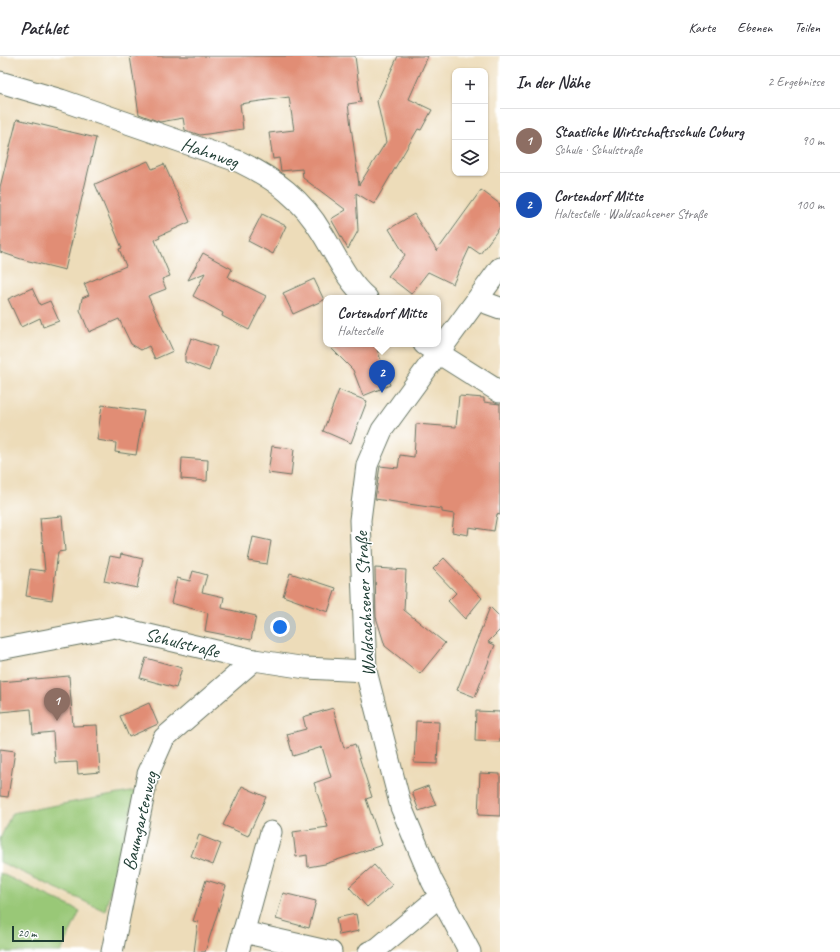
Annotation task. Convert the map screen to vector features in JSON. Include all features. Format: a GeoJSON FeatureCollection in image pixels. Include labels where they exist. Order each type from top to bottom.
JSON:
{"type":"FeatureCollection","features":[{"type":"Feature","properties":{"kind":"street","name":"Hahnweg"},"geometry":{"type":"LineString","coordinates":[[0,82],[61,100],[240,162],[265,174],[288,192],[308,212],[323,233],[338,264],[364,295]]}},
{"type":"Feature","properties":{"kind":"street","name":"Waldsachsener Straße"},"geometry":{"type":"LineString","coordinates":[[441,339],[478,300],[500,268]]}},
{"type":"Feature","properties":{"kind":"street"},"geometry":{"type":"LineString","coordinates":[[478,300],[500,308]]}},
{"type":"Feature","properties":{"kind":"street","name":"Waldsachsener Straße"},"geometry":{"type":"LineString","coordinates":[[431,349],[382,430],[367,465],[360,520],[366,671],[401,807],[440,896],[470,952]]}},
{"type":"Feature","properties":{"kind":"street"},"geometry":{"type":"LineString","coordinates":[[431,349],[500,392]]}},
{"type":"Feature","properties":{"kind":"street","name":"Schulstraße"},"geometry":{"type":"LineString","coordinates":[[0,649],[115,627],[254,660],[306,668],[366,671]]}},
{"type":"Feature","properties":{"kind":"street","name":"Baumgartenweg"},"geometry":{"type":"LineString","coordinates":[[112,952],[148,774],[164,738],[254,660]]}},
{"type":"Feature","properties":{"kind":"street"},"geometry":{"type":"LineString","coordinates":[[238,952],[271,832]]}},
{"type":"Feature","properties":{"kind":"street"},"geometry":{"type":"LineString","coordinates":[[369,952],[378,948],[440,896]]}},
{"type":"Feature","properties":{"kind":"street"},"geometry":{"type":"LineString","coordinates":[[243,932],[331,952]]}},
{"type":"Feature","properties":{"kind":"green space"},"geometry":{"type":"Polygon","coordinates":[[[136,791],[105,911],[0,862],[0,839],[12,813],[136,791]]]}},
{"type":"Feature","properties":{"kind":"green space"},"geometry":{"type":"Polygon","coordinates":[[[0,873],[80,911],[61,952],[0,952],[0,873]]]}},
{"type":"Feature","properties":{"kind":"building"},"geometry":{"type":"Polygon","coordinates":[[[130,56],[355,56],[361,102],[348,104],[359,185],[386,142],[377,101],[398,56],[428,56],[409,99],[432,110],[421,130],[418,129],[374,204],[356,193],[358,231],[348,249],[331,219],[346,210],[303,178],[302,169],[281,171],[279,158],[273,159],[269,133],[294,130],[289,97],[240,104],[243,129],[200,135],[185,130],[183,118],[160,122],[139,114],[130,56]]]}},
{"type":"Feature","properties":{"kind":"building"},"geometry":{"type":"Polygon","coordinates":[[[17,119],[96,138],[65,270],[0,252],[0,187],[17,119]]]}},
{"type":"Feature","properties":{"kind":"building"},"geometry":{"type":"Polygon","coordinates":[[[148,161],[152,169],[164,164],[190,222],[159,236],[160,238],[155,240],[170,276],[162,279],[166,289],[148,296],[173,351],[155,359],[149,346],[141,350],[131,344],[119,319],[89,332],[80,310],[82,298],[89,295],[84,284],[126,266],[119,249],[122,248],[95,184],[148,161]]]}},
{"type":"Feature","properties":{"kind":"building"},"geometry":{"type":"Polygon","coordinates":[[[481,190],[500,204],[500,227],[480,254],[470,247],[453,284],[428,272],[411,294],[388,276],[405,255],[389,229],[414,214],[437,251],[481,190]]]}},
{"type":"Feature","properties":{"kind":"building"},"geometry":{"type":"Polygon","coordinates":[[[262,214],[286,226],[273,254],[248,241],[262,214]]]}},
{"type":"Feature","properties":{"kind":"building"},"geometry":{"type":"Polygon","coordinates":[[[203,253],[232,269],[228,277],[266,296],[249,330],[222,316],[223,313],[193,296],[205,273],[188,280],[203,253]]]}},
{"type":"Feature","properties":{"kind":"building"},"geometry":{"type":"Polygon","coordinates":[[[314,279],[323,300],[293,314],[283,293],[314,279]]]}},
{"type":"Feature","properties":{"kind":"building"},"geometry":{"type":"Polygon","coordinates":[[[32,288],[40,305],[50,301],[59,321],[43,327],[40,318],[21,327],[8,299],[32,288]]]}},
{"type":"Feature","properties":{"kind":"building"},"geometry":{"type":"Polygon","coordinates":[[[191,338],[217,347],[209,371],[185,362],[185,356],[191,338]]]}},
{"type":"Feature","properties":{"kind":"building"},"geometry":{"type":"Polygon","coordinates":[[[330,347],[376,347],[390,385],[363,396],[353,370],[330,347]]]}},
{"type":"Feature","properties":{"kind":"building"},"geometry":{"type":"Polygon","coordinates":[[[339,390],[367,401],[351,443],[323,431],[339,390]]]}},
{"type":"Feature","properties":{"kind":"building"},"geometry":{"type":"Polygon","coordinates":[[[459,396],[484,398],[484,402],[500,404],[500,515],[497,514],[494,531],[469,527],[468,535],[452,532],[454,514],[442,512],[442,509],[375,499],[380,466],[398,468],[400,455],[414,457],[416,424],[456,427],[459,396]]]}},
{"type":"Feature","properties":{"kind":"building"},"geometry":{"type":"Polygon","coordinates":[[[102,405],[144,411],[136,455],[115,452],[116,443],[97,440],[102,405]]]}},
{"type":"Feature","properties":{"kind":"building"},"geometry":{"type":"Polygon","coordinates":[[[272,446],[294,449],[291,476],[268,473],[272,446]]]}},
{"type":"Feature","properties":{"kind":"building"},"geometry":{"type":"Polygon","coordinates":[[[182,458],[208,460],[207,481],[181,479],[182,458]]]}},
{"type":"Feature","properties":{"kind":"building"},"geometry":{"type":"Polygon","coordinates":[[[62,516],[65,551],[58,552],[52,600],[26,596],[30,569],[45,571],[40,518],[62,516]]]}},
{"type":"Feature","properties":{"kind":"building"},"geometry":{"type":"Polygon","coordinates":[[[253,537],[271,541],[267,564],[248,561],[253,537]]]}},
{"type":"Feature","properties":{"kind":"building"},"geometry":{"type":"Polygon","coordinates":[[[121,554],[143,559],[137,588],[104,581],[110,556],[120,558],[121,554]]]}},
{"type":"Feature","properties":{"kind":"building"},"geometry":{"type":"Polygon","coordinates":[[[444,558],[482,598],[465,619],[448,601],[456,593],[433,569],[444,558]]]}},
{"type":"Feature","properties":{"kind":"building"},"geometry":{"type":"Polygon","coordinates":[[[375,568],[406,570],[404,610],[445,643],[420,674],[385,646],[376,617],[375,568]]]}},
{"type":"Feature","properties":{"kind":"building"},"geometry":{"type":"Polygon","coordinates":[[[193,571],[207,575],[202,592],[224,597],[222,608],[256,616],[251,640],[205,631],[208,613],[171,603],[177,578],[190,581],[193,571]]]}},
{"type":"Feature","properties":{"kind":"building"},"geometry":{"type":"Polygon","coordinates":[[[290,573],[336,588],[328,612],[283,596],[290,573]]]}},
{"type":"Feature","properties":{"kind":"building"},"geometry":{"type":"Polygon","coordinates":[[[490,607],[500,617],[500,630],[488,642],[495,645],[475,697],[457,690],[490,607]]]}},
{"type":"Feature","properties":{"kind":"building"},"geometry":{"type":"Polygon","coordinates":[[[146,658],[182,668],[176,688],[140,678],[146,658]]]}},
{"type":"Feature","properties":{"kind":"building"},"geometry":{"type":"Polygon","coordinates":[[[69,676],[73,726],[97,725],[100,772],[78,774],[77,762],[55,763],[53,732],[33,734],[31,709],[1,712],[0,682],[69,676]]]}},
{"type":"Feature","properties":{"kind":"building"},"geometry":{"type":"Polygon","coordinates":[[[149,703],[158,724],[129,737],[120,716],[149,703]]]}},
{"type":"Feature","properties":{"kind":"building"},"geometry":{"type":"Polygon","coordinates":[[[333,708],[344,748],[355,744],[372,797],[366,799],[382,845],[325,864],[308,867],[307,855],[296,857],[293,832],[328,827],[314,783],[331,777],[322,747],[293,756],[287,734],[306,729],[303,717],[333,708]]]}},
{"type":"Feature","properties":{"kind":"building"},"geometry":{"type":"Polygon","coordinates":[[[476,711],[500,712],[500,742],[475,741],[476,711]]]}},
{"type":"Feature","properties":{"kind":"building"},"geometry":{"type":"Polygon","coordinates":[[[416,721],[439,722],[437,764],[414,763],[416,721]]]}},
{"type":"Feature","properties":{"kind":"building"},"geometry":{"type":"Polygon","coordinates":[[[0,749],[15,751],[8,797],[0,796],[0,749]]]}},
{"type":"Feature","properties":{"kind":"building"},"geometry":{"type":"Polygon","coordinates":[[[480,773],[500,774],[500,816],[478,815],[480,773]]]}},
{"type":"Feature","properties":{"kind":"building"},"geometry":{"type":"Polygon","coordinates":[[[242,786],[266,797],[248,836],[223,825],[242,786]]]}},
{"type":"Feature","properties":{"kind":"building"},"geometry":{"type":"Polygon","coordinates":[[[428,786],[436,805],[419,811],[412,792],[428,786]]]}},
{"type":"Feature","properties":{"kind":"building"},"geometry":{"type":"Polygon","coordinates":[[[199,835],[221,844],[213,865],[191,856],[199,835]]]}},
{"type":"Feature","properties":{"kind":"building"},"geometry":{"type":"Polygon","coordinates":[[[374,865],[392,885],[367,907],[349,887],[374,865]]]}},
{"type":"Feature","properties":{"kind":"building"},"geometry":{"type":"Polygon","coordinates":[[[206,880],[226,886],[205,952],[194,952],[198,922],[193,921],[206,880]]]}},
{"type":"Feature","properties":{"kind":"building"},"geometry":{"type":"Polygon","coordinates":[[[283,893],[316,901],[309,928],[276,919],[283,893]]]}},
{"type":"Feature","properties":{"kind":"building"},"geometry":{"type":"Polygon","coordinates":[[[356,914],[359,931],[339,935],[336,918],[356,914]]]}},
{"type":"Feature","properties":{"kind":"place","name":"Cortendorf Mitte"},"geometry":{"type":"Point","coordinates":[382,393]}},
{"type":"Feature","properties":{"kind":"place","name":"Staatliche Wirtschaftsschule Coburg"},"geometry":{"type":"Point","coordinates":[57,721]}}]}
